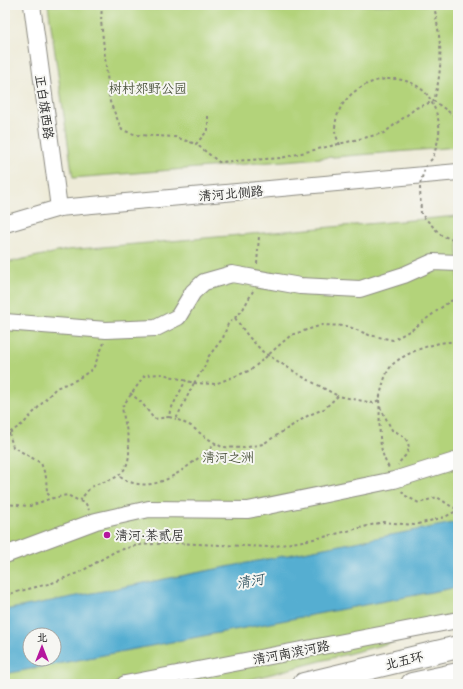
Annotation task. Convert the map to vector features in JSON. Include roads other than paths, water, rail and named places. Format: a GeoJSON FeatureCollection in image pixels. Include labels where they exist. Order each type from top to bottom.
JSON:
{"type":"FeatureCollection","features":[{"type":"Feature","properties":{"kind":"highway","name":"北五环"},"geometry":{"type":"LineString","coordinates":[[304,684],[458,647]]}},
{"type":"Feature","properties":{"kind":"highway","name":"北五环"},"geometry":{"type":"LineString","coordinates":[[412,684],[458,674]]}},
{"type":"Feature","properties":{"kind":"street","name":"正白旗西路"},"geometry":{"type":"LineString","coordinates":[[32,5],[59,208]]}},
{"type":"Feature","properties":{"kind":"street","name":"清河北侧路"},"geometry":{"type":"LineString","coordinates":[[5,224],[59,208],[458,172]]}},
{"type":"Feature","properties":{"kind":"street"},"geometry":{"type":"LineString","coordinates":[[5,322],[106,330],[156,328],[178,317],[193,292],[204,282],[232,274],[300,286],[360,289],[433,262],[458,263]]}},
{"type":"Feature","properties":{"kind":"street"},"geometry":{"type":"LineString","coordinates":[[5,555],[96,521],[149,508],[248,510],[399,478],[458,460]]}},
{"type":"Feature","properties":{"kind":"street","name":"清河南滨河路"},"geometry":{"type":"LineString","coordinates":[[125,684],[458,620]]}},
{"type":"Feature","properties":{"kind":"water","name":"清河"},"geometry":{"type":"Polygon","coordinates":[[[458,522],[458,587],[62,663],[62,627],[22,627],[22,667],[41,667],[5,674],[5,610],[458,522]]]}},
{"type":"Feature","properties":{"kind":"place","name":"清河·茶贰居"},"geometry":{"type":"Point","coordinates":[107,535]}},
{"type":"Feature","properties":{"kind":"park label","name":"树村郊野公园"},"geometry":{"type":"Point","coordinates":[148,88]}},
{"type":"Feature","properties":{"kind":"park label","name":"清河之洲"},"geometry":{"type":"Point","coordinates":[228,457]}}]}
